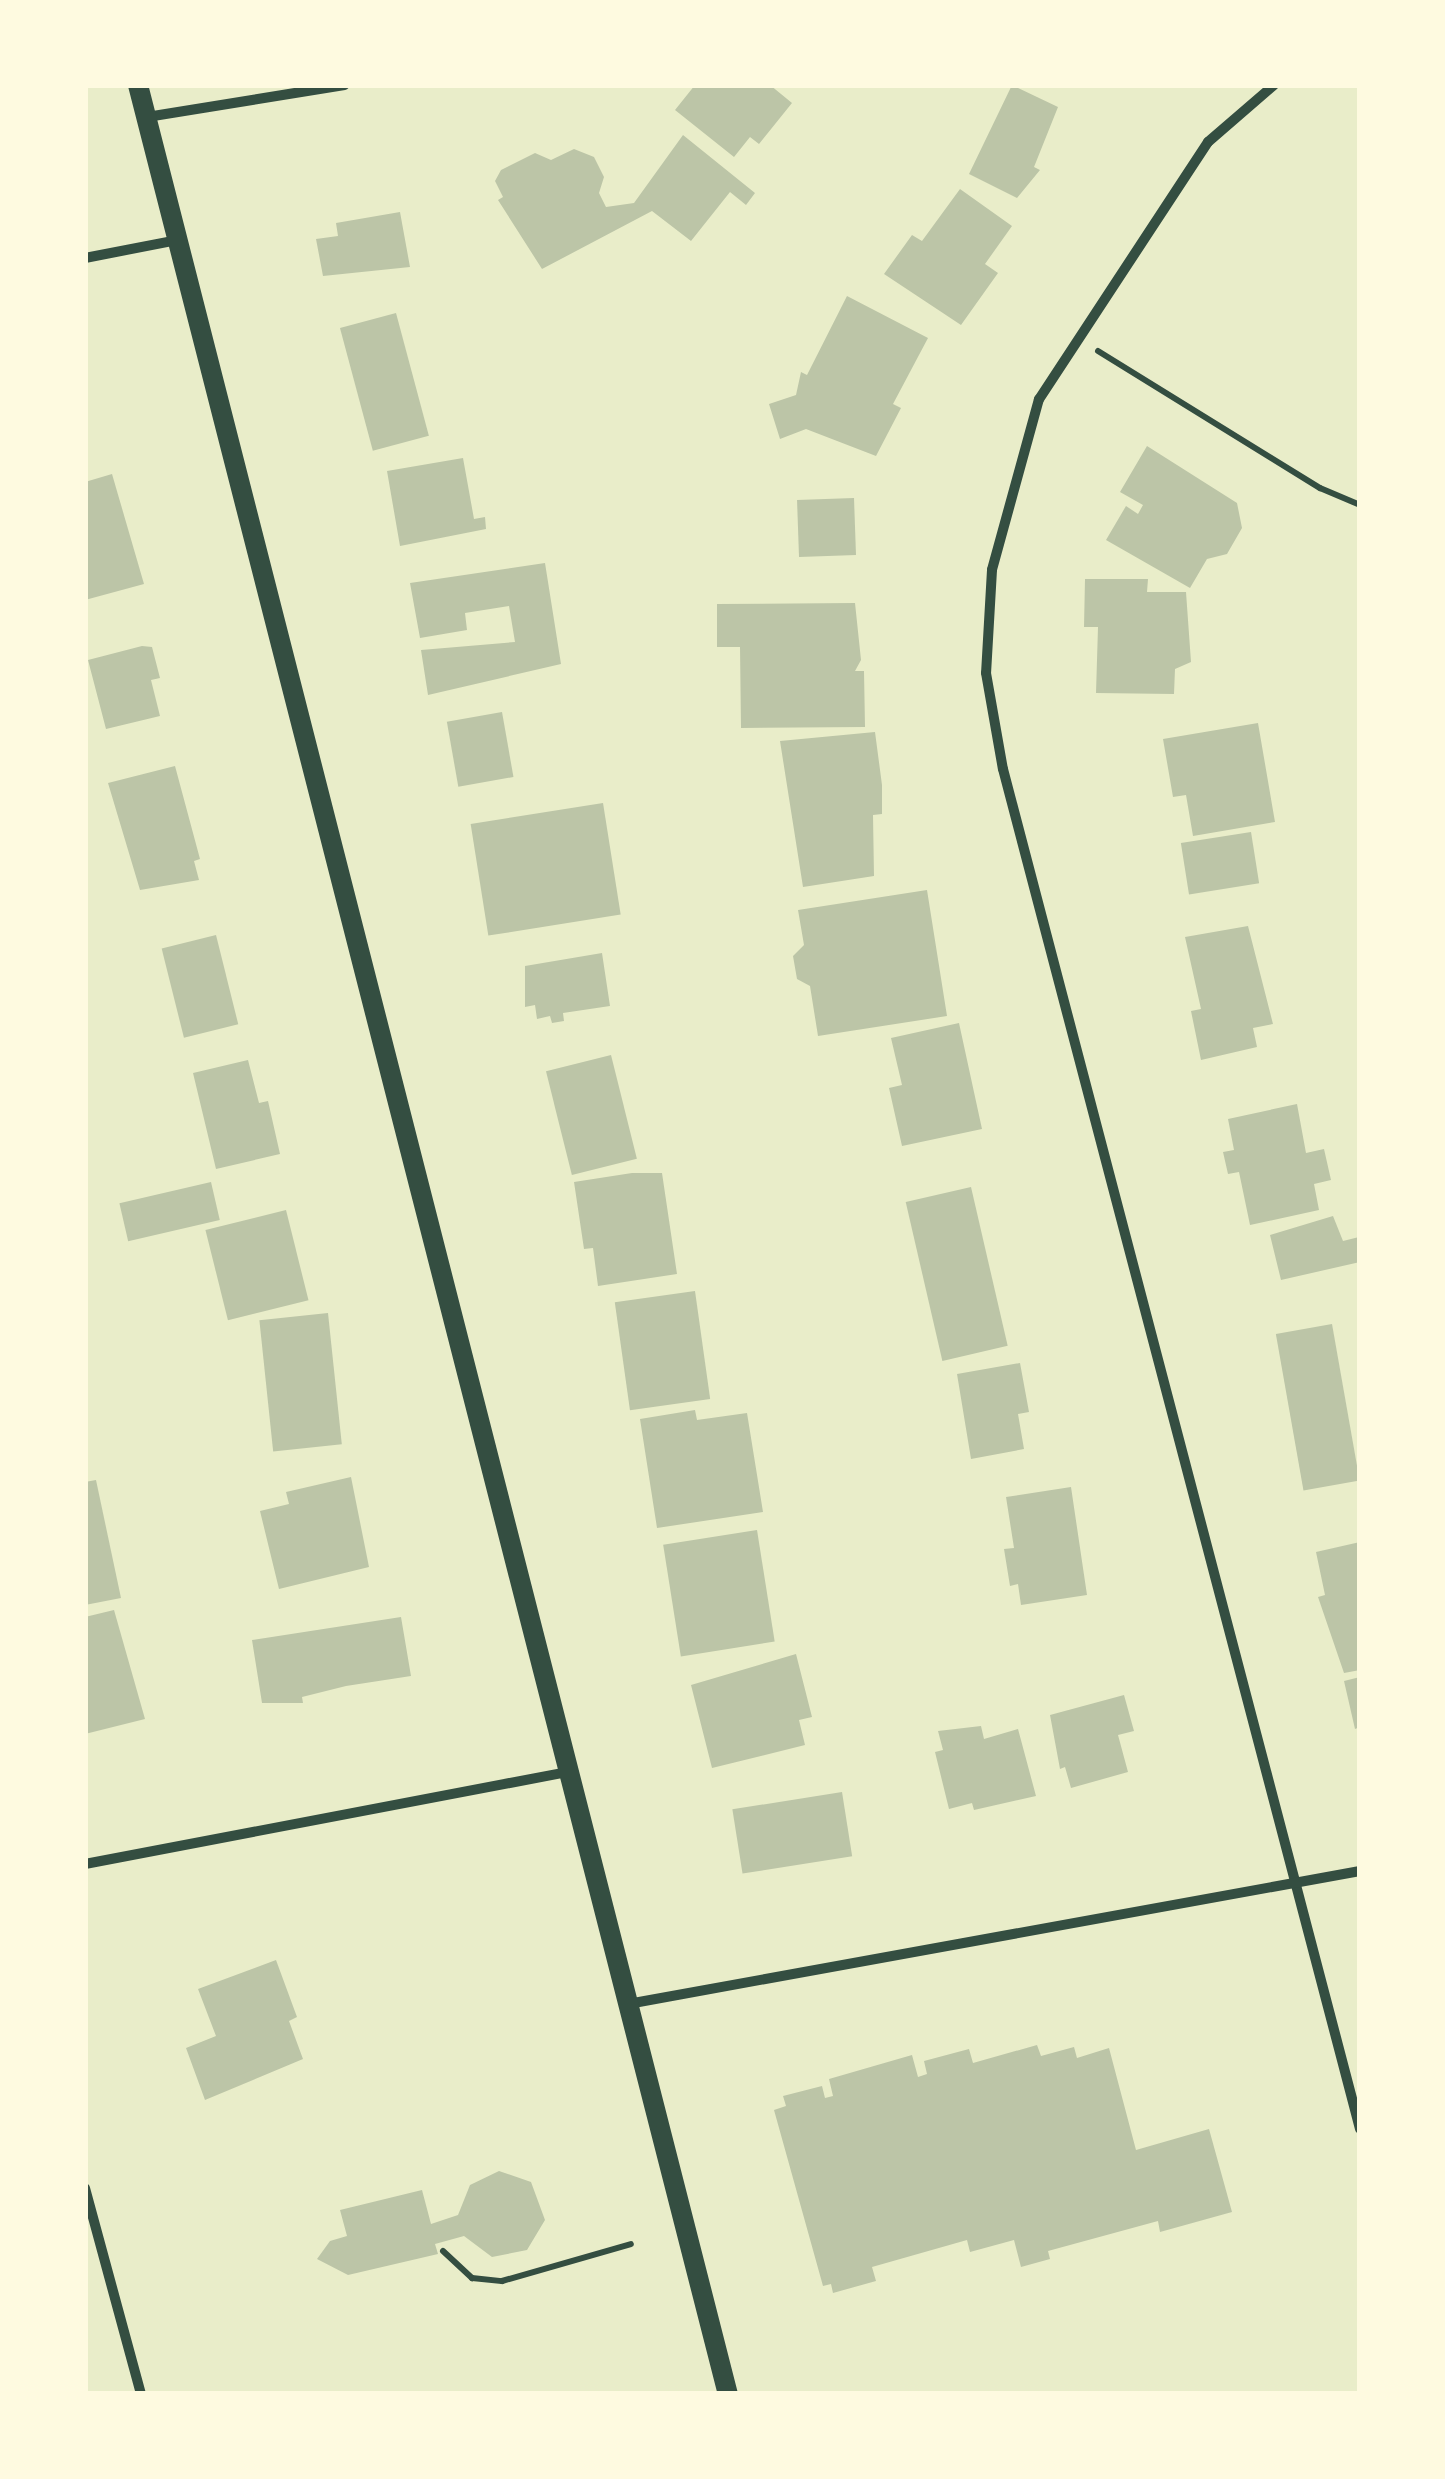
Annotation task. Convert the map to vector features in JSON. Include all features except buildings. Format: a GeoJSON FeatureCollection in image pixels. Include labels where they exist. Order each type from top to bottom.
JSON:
{"type":"FeatureCollection","features":[{"type":"Feature","properties":{"kind":"main road"},"geometry":{"type":"LineString","coordinates":[[138,85],[728,2394]]}},
{"type":"Feature","properties":{"kind":"street"},"geometry":{"type":"LineString","coordinates":[[147,117],[344,85]]}},
{"type":"Feature","properties":{"kind":"street"},"geometry":{"type":"LineString","coordinates":[[1274,85],[1208,142],[1039,400],[992,570],[986,674],[1003,770],[1360,2130]]}},
{"type":"Feature","properties":{"kind":"street"},"geometry":{"type":"LineString","coordinates":[[85,258],[179,240]]}},
{"type":"Feature","properties":{"kind":"street"},"geometry":{"type":"LineString","coordinates":[[85,1864],[568,1772]]}},
{"type":"Feature","properties":{"kind":"street"},"geometry":{"type":"LineString","coordinates":[[626,2004],[1360,1871]]}},
{"type":"Feature","properties":{"kind":"street"},"geometry":{"type":"LineString","coordinates":[[85,2188],[141,2394]]}},
{"type":"Feature","properties":{"kind":"path"},"geometry":{"type":"LineString","coordinates":[[1078,337],[1152,389],[1360,505]]}},
{"type":"Feature","properties":{"kind":"path"},"geometry":{"type":"LineString","coordinates":[[443,2250],[472,2278],[502,2281],[631,2244]]}}]}
